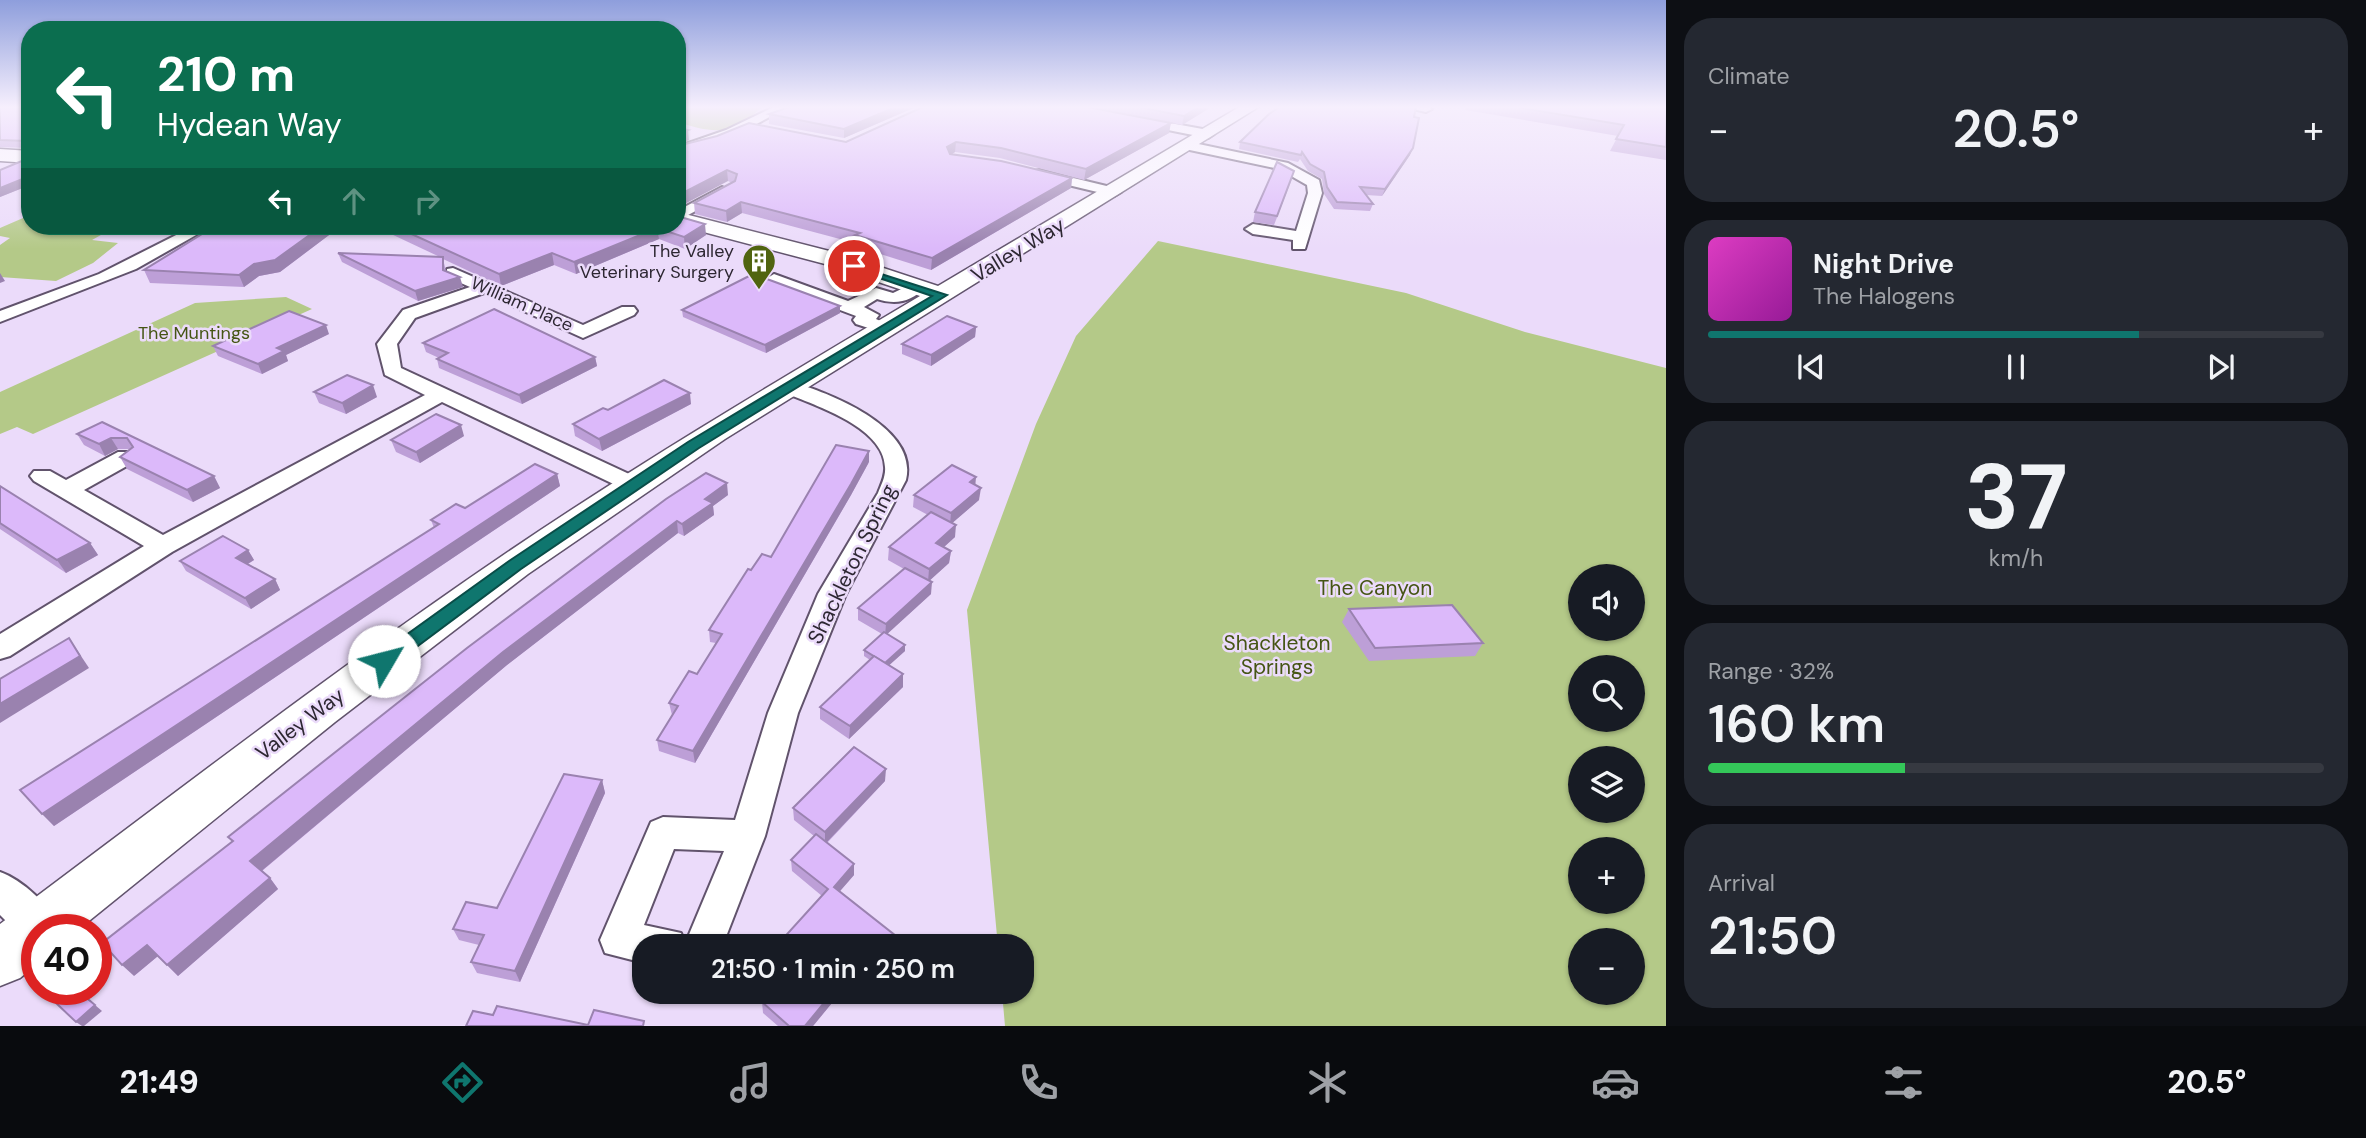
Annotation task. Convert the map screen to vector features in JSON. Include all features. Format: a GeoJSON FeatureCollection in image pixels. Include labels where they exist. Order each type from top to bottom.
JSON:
{"type":"FeatureCollection","features":[{"type":"Feature","properties":{"kind":"street","name":"Valley Way"},"geometry":{"type":"LineString","coordinates":[[55,914],[318,709],[515,565],[787,387],[887,328],[929,291],[1114,192],[1176,154]]}},
{"type":"Feature","properties":{"kind":"street"},"geometry":{"type":"LineString","coordinates":[[1244,154],[1283,166],[1309,178],[1316,187],[1300,242],[1253,229]]}},
{"type":"Feature","properties":{"kind":"street"},"geometry":{"type":"LineString","coordinates":[[2,163],[21,160]]}},
{"type":"Feature","properties":{"kind":"street"},"geometry":{"type":"LineString","coordinates":[[1022,170],[1114,192]]}},
{"type":"Feature","properties":{"kind":"street"},"geometry":{"type":"LineString","coordinates":[[686,213],[729,187]]}},
{"type":"Feature","properties":{"kind":"street"},"geometry":{"type":"LineString","coordinates":[[686,220],[810,252],[929,291]]}},
{"type":"Feature","properties":{"kind":"street"},"geometry":{"type":"LineString","coordinates":[[0,317],[110,276],[166,250],[190,235]]}},
{"type":"Feature","properties":{"kind":"street","name":"William Place"},"geometry":{"type":"LineString","coordinates":[[453,273],[583,332],[628,312]]}},
{"type":"Feature","properties":{"kind":"street"},"geometry":{"type":"LineString","coordinates":[[774,279],[870,315],[862,320],[887,328]]}},
{"type":"Feature","properties":{"kind":"street"},"geometry":{"type":"LineString","coordinates":[[483,288],[409,314],[387,344],[392,371],[634,485]]}},
{"type":"Feature","properties":{"kind":"street"},"geometry":{"type":"LineString","coordinates":[[850,307],[876,293],[894,299],[929,291]]}},
{"type":"Feature","properties":{"kind":"street","name":"Shackleton Spring"},"geometry":{"type":"LineString","coordinates":[[709,934],[748,836],[783,713],[832,594],[890,493],[897,465],[886,441],[866,424],[787,387]]}},
{"type":"Feature","properties":{"kind":"street"},"geometry":{"type":"LineString","coordinates":[[0,648],[163,545],[440,395]]}},
{"type":"Feature","properties":{"kind":"street"},"geometry":{"type":"LineString","coordinates":[[66,490],[126,457]]}},
{"type":"Feature","properties":{"kind":"street"},"geometry":{"type":"LineString","coordinates":[[42,476],[163,545]]}},
{"type":"Feature","properties":{"kind":"street"},"geometry":{"type":"LineString","coordinates":[[632,942],[619,940],[663,833],[748,836]]}},
{"type":"Feature","properties":{"kind":"street"},"geometry":{"type":"LineString","coordinates":[[0,889],[25,914]]}},
{"type":"Feature","properties":{"kind":"street","name":"Valley Way"},"geometry":{"type":"LineString","coordinates":[[0,957],[21,940]]}},
{"type":"Feature","properties":{"kind":"green space"},"geometry":{"type":"Polygon","coordinates":[[[21,219],[21,235],[101,235],[92,240],[118,243],[93,263],[56,281],[0,277],[0,245],[10,238],[0,236],[0,228],[21,219]]]}},
{"type":"Feature","properties":{"kind":"green space","name":"Shackleton Springs"},"geometry":{"type":"Polygon","coordinates":[[[1158,241],[1406,293],[1525,332],[1666,368],[1666,1026],[1005,1026],[1003,1004],[1034,1004],[1034,934],[997,934],[967,610],[1036,424],[1076,336],[1158,241]]]}},
{"type":"Feature","properties":{"kind":"green space","name":"The Muntings"},"geometry":{"type":"Polygon","coordinates":[[[286,297],[312,309],[33,434],[17,427],[0,434],[0,392],[195,303],[286,297]]]}},
{"type":"Feature","properties":{"kind":"building"},"geometry":{"type":"Polygon","coordinates":[[[686,154],[950,154],[1001,161],[1072,178],[932,258],[855,235],[860,233],[741,202],[726,211],[694,203],[735,181],[737,174],[727,170],[686,191],[686,154]]]}},
{"type":"Feature","properties":{"kind":"building"},"geometry":{"type":"Polygon","coordinates":[[[1025,154],[1114,154],[1086,169],[1025,154]]]}},
{"type":"Feature","properties":{"kind":"building"},"geometry":{"type":"Polygon","coordinates":[[[1303,154],[1409,154],[1385,189],[1360,187],[1373,204],[1337,202],[1327,187],[1324,172],[1310,164],[1303,154]]]}},
{"type":"Feature","properties":{"kind":"building"},"geometry":{"type":"Polygon","coordinates":[[[21,161],[21,180],[0,188],[0,170],[21,161]]]}},
{"type":"Feature","properties":{"kind":"building"},"geometry":{"type":"Polygon","coordinates":[[[1277,162],[1294,171],[1277,216],[1255,212],[1277,162]]]}},
{"type":"Feature","properties":{"kind":"building"},"geometry":{"type":"Polygon","coordinates":[[[686,219],[705,224],[684,237],[678,235],[686,235],[686,219]]]}},
{"type":"Feature","properties":{"kind":"building"},"geometry":{"type":"Polygon","coordinates":[[[200,235],[310,235],[275,260],[254,264],[239,275],[144,270],[200,235]]]}},
{"type":"Feature","properties":{"kind":"building"},"geometry":{"type":"Polygon","coordinates":[[[414,235],[640,235],[574,262],[552,253],[499,274],[414,235]]]}},
{"type":"Feature","properties":{"kind":"building"},"geometry":{"type":"Polygon","coordinates":[[[338,253],[443,257],[443,270],[460,277],[415,291],[338,253]]]}},
{"type":"Feature","properties":{"kind":"building"},"geometry":{"type":"Polygon","coordinates":[[[757,272],[767,279],[840,306],[765,345],[682,310],[757,272]]]}},
{"type":"Feature","properties":{"kind":"building"},"geometry":{"type":"Polygon","coordinates":[[[494,309],[595,357],[519,395],[437,359],[448,353],[423,343],[494,309]]]}},
{"type":"Feature","properties":{"kind":"building"},"geometry":{"type":"Polygon","coordinates":[[[289,311],[326,325],[277,348],[284,351],[258,364],[213,346],[289,311]]]}},
{"type":"Feature","properties":{"kind":"building"},"geometry":{"type":"Polygon","coordinates":[[[947,316],[976,327],[931,355],[902,344],[947,316]]]}},
{"type":"Feature","properties":{"kind":"building"},"geometry":{"type":"Polygon","coordinates":[[[347,375],[373,385],[342,403],[314,392],[347,375]]]}},
{"type":"Feature","properties":{"kind":"building"},"geometry":{"type":"Polygon","coordinates":[[[664,380],[690,393],[599,439],[573,424],[603,408],[608,410],[664,380]]]}},
{"type":"Feature","properties":{"kind":"building"},"geometry":{"type":"Polygon","coordinates":[[[436,414],[461,425],[416,452],[391,440],[436,414]]]}},
{"type":"Feature","properties":{"kind":"building"},"geometry":{"type":"Polygon","coordinates":[[[102,422],[214,476],[187,490],[120,457],[133,447],[127,438],[111,438],[99,444],[77,434],[102,422]]]}},
{"type":"Feature","properties":{"kind":"building"},"geometry":{"type":"Polygon","coordinates":[[[836,445],[869,451],[693,751],[657,740],[678,706],[669,703],[689,671],[697,674],[722,634],[709,630],[748,569],[751,570],[762,554],[771,557],[836,445]]]}},
{"type":"Feature","properties":{"kind":"building"},"geometry":{"type":"Polygon","coordinates":[[[535,464],[557,474],[42,814],[20,790],[439,524],[431,520],[456,504],[465,508],[535,464]]]}},
{"type":"Feature","properties":{"kind":"building"},"geometry":{"type":"Polygon","coordinates":[[[952,465],[976,477],[970,482],[981,488],[951,513],[914,495],[952,465]]]}},
{"type":"Feature","properties":{"kind":"building"},"geometry":{"type":"Polygon","coordinates":[[[706,473],[727,483],[705,499],[713,503],[682,524],[677,521],[503,652],[250,861],[270,878],[167,965],[147,945],[122,965],[112,954],[112,935],[233,841],[228,837],[467,648],[666,499],[706,473]]]}},
{"type":"Feature","properties":{"kind":"building"},"geometry":{"type":"Polygon","coordinates":[[[0,486],[90,543],[57,560],[0,523],[0,486]]]}},
{"type":"Feature","properties":{"kind":"building"},"geometry":{"type":"Polygon","coordinates":[[[931,512],[956,525],[936,543],[951,551],[929,569],[889,547],[931,512]]]}},
{"type":"Feature","properties":{"kind":"building"},"geometry":{"type":"Polygon","coordinates":[[[223,536],[248,550],[236,558],[275,579],[245,598],[180,561],[223,536]]]}},
{"type":"Feature","properties":{"kind":"building"},"geometry":{"type":"Polygon","coordinates":[[[905,568],[932,582],[886,624],[858,608],[905,568]]]}},
{"type":"Feature","properties":{"kind":"building"},"geometry":{"type":"Polygon","coordinates":[[[1452,605],[1483,643],[1375,648],[1349,609],[1452,605]]]}},
{"type":"Feature","properties":{"kind":"building"},"geometry":{"type":"Polygon","coordinates":[[[884,632],[905,645],[885,663],[864,650],[884,632]]]}},
{"type":"Feature","properties":{"kind":"building"},"geometry":{"type":"Polygon","coordinates":[[[69,638],[80,656],[0,704],[0,679],[69,638]]]}},
{"type":"Feature","properties":{"kind":"building"},"geometry":{"type":"Polygon","coordinates":[[[874,656],[903,674],[850,726],[820,707],[874,656]]]}},
{"type":"Feature","properties":{"kind":"building"},"geometry":{"type":"Polygon","coordinates":[[[854,747],[886,769],[825,832],[793,808],[854,747]]]}},
{"type":"Feature","properties":{"kind":"building"},"geometry":{"type":"Polygon","coordinates":[[[564,774],[602,780],[515,971],[471,962],[484,935],[453,929],[466,902],[497,908],[564,774]]]}},
{"type":"Feature","properties":{"kind":"building"},"geometry":{"type":"Polygon","coordinates":[[[816,834],[854,864],[834,887],[893,934],[787,934],[828,889],[791,860],[816,834]]]}},
{"type":"Feature","properties":{"kind":"building"},"geometry":{"type":"Polygon","coordinates":[[[764,1004],[823,1004],[805,1026],[789,1026],[764,1004]]]}},
{"type":"Feature","properties":{"kind":"building"},"geometry":{"type":"Polygon","coordinates":[[[58,1005],[95,1005],[76,1022],[58,1005]]]}},
{"type":"Feature","properties":{"kind":"building"},"geometry":{"type":"Polygon","coordinates":[[[497,1006],[588,1025],[594,1010],[644,1021],[643,1026],[466,1026],[473,1011],[493,1015],[497,1006]]]}},
{"type":"Feature","properties":{"kind":"place","name":"The Valley Veterinary Surgery"},"geometry":{"type":"Point","coordinates":[759,291]}},
{"type":"Feature","properties":{"kind":"route"},"geometry":{"type":"LineString","coordinates":[[384,661],[515,565],[694,445],[941,295],[854,266]]}},
{"type":"Feature","properties":{"kind":"park label","name":"The Canyon"},"geometry":{"type":"Point","coordinates":[1375,588]}}]}
